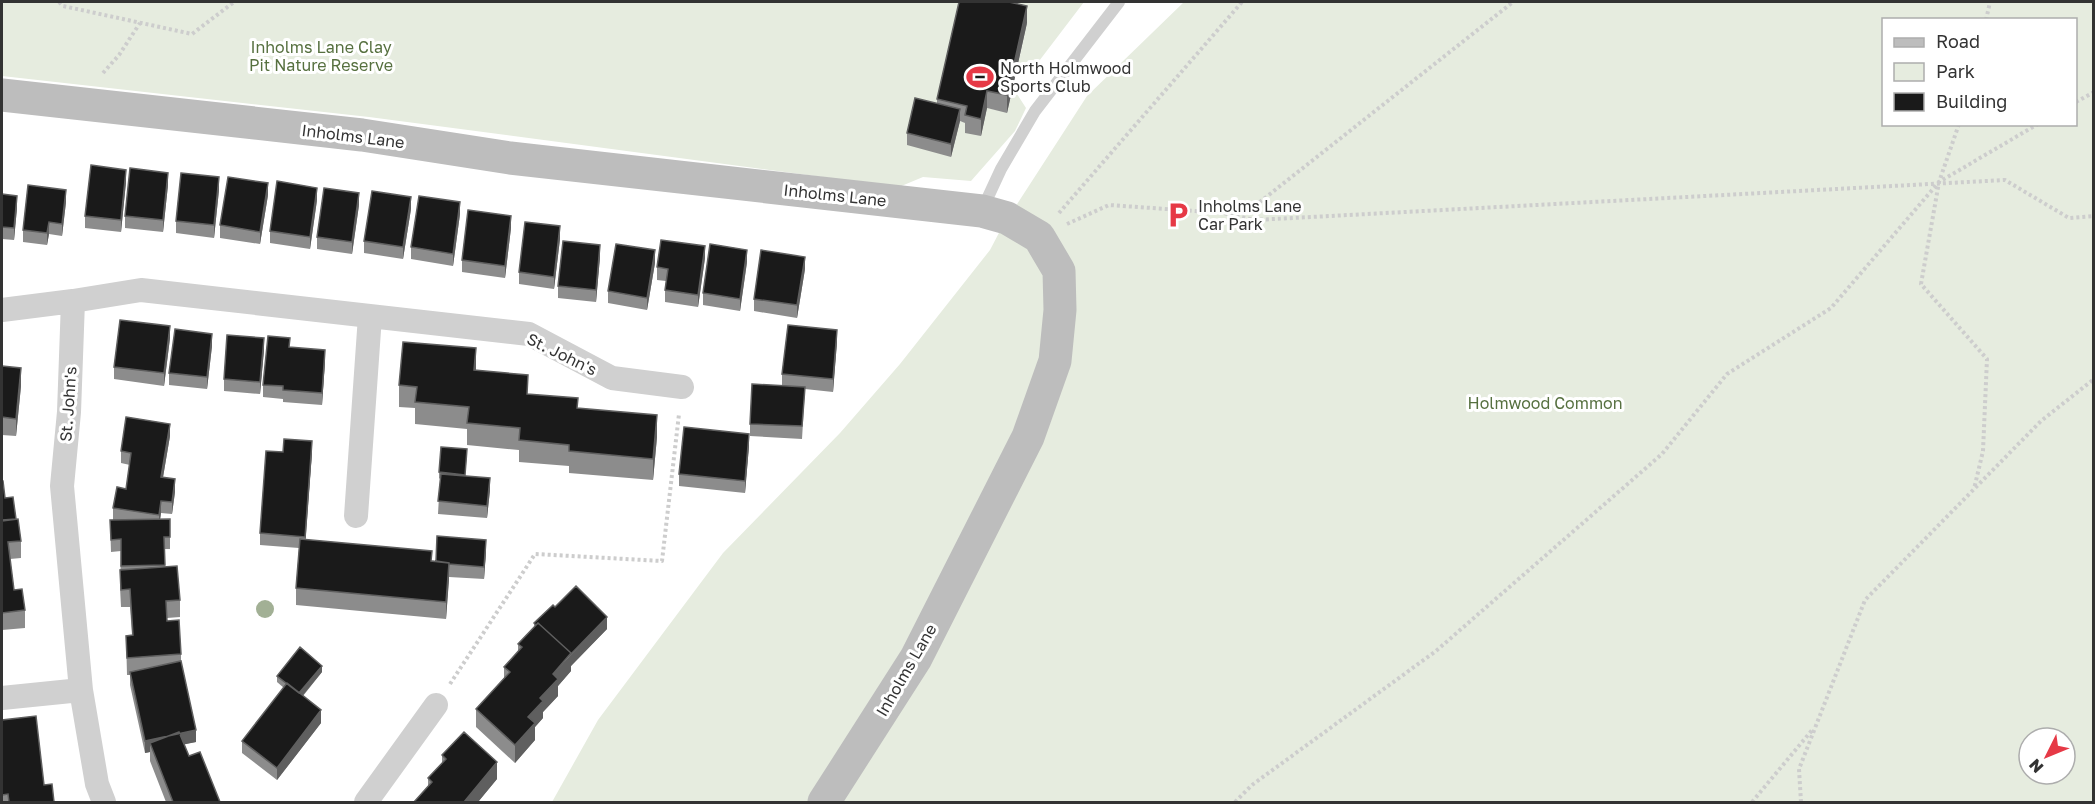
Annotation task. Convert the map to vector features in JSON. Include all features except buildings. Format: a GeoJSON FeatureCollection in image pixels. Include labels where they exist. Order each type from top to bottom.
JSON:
{"type":"FeatureCollection","features":[{"type":"Feature","properties":{"kind":"street","name":"Inholms Lane"},"geometry":{"type":"LineString","coordinates":[[2,95],[362,135],[510,158],[982,211],[1007,218],[1039,237],[1059,271],[1060,310],[1055,361],[1028,436],[916,658],[825,802]]}},
{"type":"Feature","properties":{"kind":"street","name":"St. John's"},"geometry":{"type":"LineString","coordinates":[[104,802],[97,784],[81,690],[62,486],[69,412],[73,301],[141,291],[529,334],[612,378],[682,387]]}},
{"type":"Feature","properties":{"kind":"street"},"geometry":{"type":"LineString","coordinates":[[2,310],[73,301]]}},
{"type":"Feature","properties":{"kind":"street"},"geometry":{"type":"LineString","coordinates":[[356,516],[370,316]]}},
{"type":"Feature","properties":{"kind":"street"},"geometry":{"type":"LineString","coordinates":[[2,698],[81,690]]}},
{"type":"Feature","properties":{"kind":"street"},"geometry":{"type":"LineString","coordinates":[[366,802],[436,705]]}},
{"type":"Feature","properties":{"kind":"lane"},"geometry":{"type":"LineString","coordinates":[[982,211],[1001,169],[1035,111],[1119,2]]}},
{"type":"Feature","properties":{"kind":"path"},"geometry":{"type":"LineString","coordinates":[[59,2],[63,6],[192,34],[234,2]]}},
{"type":"Feature","properties":{"kind":"path"},"geometry":{"type":"LineString","coordinates":[[1039,237],[1242,2]]}},
{"type":"Feature","properties":{"kind":"path"},"geometry":{"type":"LineString","coordinates":[[1223,213],[1251,209],[1513,2]]}},
{"type":"Feature","properties":{"kind":"path"},"geometry":{"type":"LineString","coordinates":[[1986,18],[1990,2]]}},
{"type":"Feature","properties":{"kind":"path"},"geometry":{"type":"LineString","coordinates":[[95,106],[96,81],[119,55],[140,23]]}},
{"type":"Feature","properties":{"kind":"path"},"geometry":{"type":"LineString","coordinates":[[2077,101],[2094,92]]}},
{"type":"Feature","properties":{"kind":"path"},"geometry":{"type":"LineString","coordinates":[[1958,126],[1939,182],[1921,284],[1987,358],[1983,451],[1973,490]]}},
{"type":"Feature","properties":{"kind":"path"},"geometry":{"type":"LineString","coordinates":[[1235,802],[1252,785],[1436,651],[1662,454],[1727,374],[1831,308],[1939,182],[2035,126]]}},
{"type":"Feature","properties":{"kind":"path"},"geometry":{"type":"LineString","coordinates":[[1039,237],[1109,205],[1223,213],[1255,220],[2005,180],[2069,218],[2094,216]]}},
{"type":"Feature","properties":{"kind":"path"},"geometry":{"type":"LineString","coordinates":[[1801,802],[1799,769],[1865,600],[2041,422],[2094,379]]}},
{"type":"Feature","properties":{"kind":"path"},"geometry":{"type":"LineString","coordinates":[[436,705],[535,554],[662,561],[682,387]]}},
{"type":"Feature","properties":{"kind":"path"},"geometry":{"type":"LineString","coordinates":[[1752,802],[1815,726]]}},
{"type":"Feature","properties":{"kind":"green space","name":"Inholms Lane Clay Pit Nature Reserve"},"geometry":{"type":"Polygon","coordinates":[[[2,2],[1084,2],[1033,69],[1018,65],[1027,23],[961,8],[951,157],[960,121],[967,123],[981,136],[987,108],[1007,112],[1013,88],[1026,108],[1015,131],[971,181],[923,177],[899,187],[369,117],[2,76],[2,2]]]}},
{"type":"Feature","properties":{"kind":"green space","name":"Holmwood Common"},"geometry":{"type":"Polygon","coordinates":[[[1184,2],[2093,2],[2093,802],[552,802],[598,720],[723,553],[840,433],[900,364],[990,250],[1001,229],[1087,96],[1184,2]]]}},
{"type":"Feature","properties":{"kind":"place","name":"North Holmwood Sports Club"},"geometry":{"type":"Point","coordinates":[980,77]}},
{"type":"Feature","properties":{"kind":"place","name":"Inholms Lane Car Park"},"geometry":{"type":"Point","coordinates":[1178,215]}}]}
